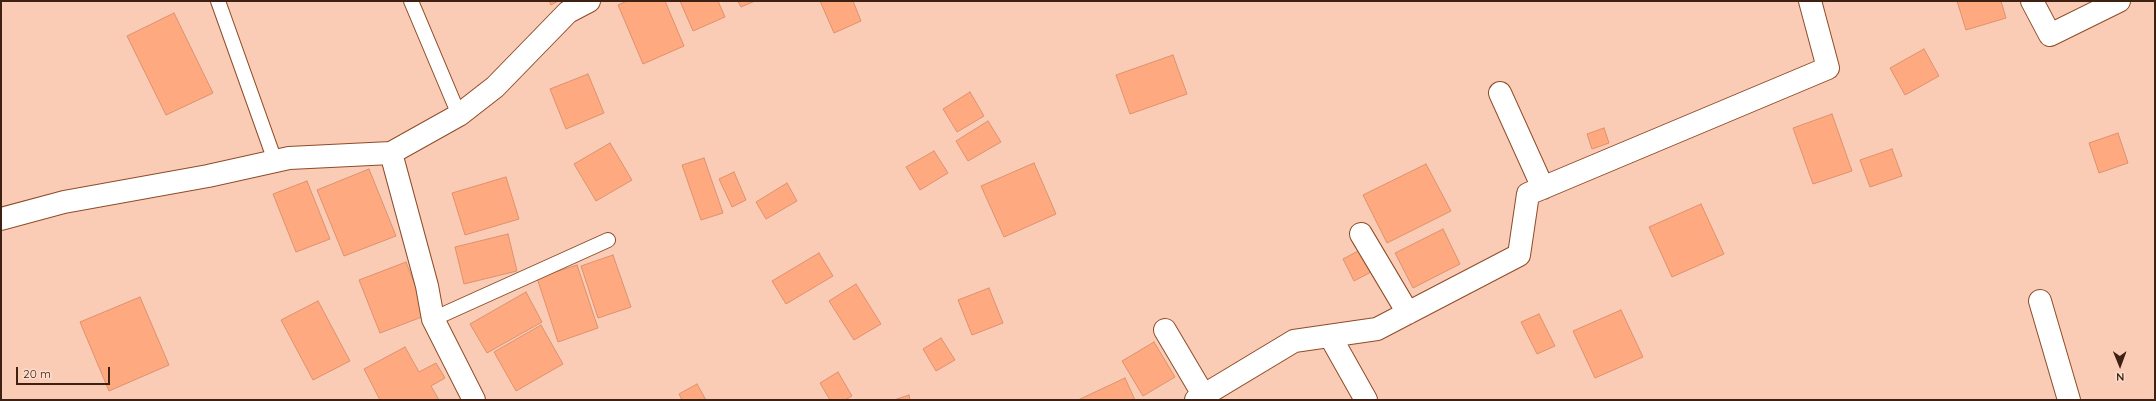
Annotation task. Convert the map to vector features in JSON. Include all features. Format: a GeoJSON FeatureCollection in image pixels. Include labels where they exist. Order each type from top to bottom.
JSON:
{"type":"FeatureCollection","features":[{"type":"Feature","properties":{"kind":"street"},"geometry":{"type":"LineString","coordinates":[[1,219],[64,202],[208,176],[289,158],[391,153],[460,115],[495,87],[568,12],[589,1]]}},
{"type":"Feature","properties":{"kind":"street"},"geometry":{"type":"LineString","coordinates":[[1165,330],[1200,398],[1294,341],[1377,329],[1519,255],[1528,194],[1828,68],[1810,1]]}},
{"type":"Feature","properties":{"kind":"street"},"geometry":{"type":"LineString","coordinates":[[2032,1],[2050,35],[2119,1]]}},
{"type":"Feature","properties":{"kind":"street"},"geometry":{"type":"LineString","coordinates":[[1500,93],[1543,188]]}},
{"type":"Feature","properties":{"kind":"street"},"geometry":{"type":"LineString","coordinates":[[391,153],[426,286],[433,319],[474,400]]}},
{"type":"Feature","properties":{"kind":"street"},"geometry":{"type":"LineString","coordinates":[[1361,234],[1408,313]]}},
{"type":"Feature","properties":{"kind":"street"},"geometry":{"type":"LineString","coordinates":[[2040,301],[2070,400]]}},
{"type":"Feature","properties":{"kind":"street"},"geometry":{"type":"LineString","coordinates":[[1330,336],[1366,400]]}},
{"type":"Feature","properties":{"kind":"lane"},"geometry":{"type":"LineString","coordinates":[[218,1],[275,161]]}},
{"type":"Feature","properties":{"kind":"lane"},"geometry":{"type":"LineString","coordinates":[[411,1],[460,115]]}},
{"type":"Feature","properties":{"kind":"lane"},"geometry":{"type":"LineString","coordinates":[[433,319],[608,240]]}},
{"type":"Feature","properties":{"kind":"building"},"geometry":{"type":"Polygon","coordinates":[[[549,1],[558,1],[551,5],[549,1]]]}},
{"type":"Feature","properties":{"kind":"building"},"geometry":{"type":"Polygon","coordinates":[[[627,1],[665,1],[684,46],[643,64],[618,5],[627,1]]]}},
{"type":"Feature","properties":{"kind":"building"},"geometry":{"type":"Polygon","coordinates":[[[680,1],[718,1],[725,17],[693,31],[680,1]]]}},
{"type":"Feature","properties":{"kind":"building"},"geometry":{"type":"Polygon","coordinates":[[[738,1],[755,1],[741,7],[738,1]]]}},
{"type":"Feature","properties":{"kind":"building"},"geometry":{"type":"Polygon","coordinates":[[[820,1],[853,1],[861,21],[834,33],[820,1]]]}},
{"type":"Feature","properties":{"kind":"building"},"geometry":{"type":"Polygon","coordinates":[[[1957,1],[2001,1],[2006,18],[1966,30],[1957,1]]]}},
{"type":"Feature","properties":{"kind":"building"},"geometry":{"type":"Polygon","coordinates":[[[174,13],[213,93],[166,115],[127,36],[174,13]]]}},
{"type":"Feature","properties":{"kind":"building"},"geometry":{"type":"Polygon","coordinates":[[[1924,49],[1939,76],[1905,95],[1890,68],[1924,49]]]}},
{"type":"Feature","properties":{"kind":"building"},"geometry":{"type":"Polygon","coordinates":[[[1173,55],[1187,94],[1130,114],[1116,75],[1173,55]]]}},
{"type":"Feature","properties":{"kind":"building"},"geometry":{"type":"Polygon","coordinates":[[[588,74],[604,113],[566,129],[550,89],[588,74]]]}},
{"type":"Feature","properties":{"kind":"building"},"geometry":{"type":"Polygon","coordinates":[[[970,92],[984,116],[957,132],[943,109],[970,92]]]}},
{"type":"Feature","properties":{"kind":"building"},"geometry":{"type":"Polygon","coordinates":[[[1832,114],[1852,171],[1813,184],[1793,128],[1832,114]]]}},
{"type":"Feature","properties":{"kind":"building"},"geometry":{"type":"Polygon","coordinates":[[[988,121],[1001,142],[968,161],[956,141],[988,121]]]}},
{"type":"Feature","properties":{"kind":"building"},"geometry":{"type":"Polygon","coordinates":[[[1604,128],[1609,143],[1592,149],[1587,134],[1604,128]]]}},
{"type":"Feature","properties":{"kind":"building"},"geometry":{"type":"Polygon","coordinates":[[[2118,133],[2128,163],[2099,173],[2089,143],[2118,133]]]}},
{"type":"Feature","properties":{"kind":"building"},"geometry":{"type":"Polygon","coordinates":[[[610,143],[632,180],[596,201],[574,164],[610,143]]]}},
{"type":"Feature","properties":{"kind":"building"},"geometry":{"type":"Polygon","coordinates":[[[1892,149],[1902,176],[1870,187],[1860,160],[1892,149]]]}},
{"type":"Feature","properties":{"kind":"building"},"geometry":{"type":"Polygon","coordinates":[[[934,151],[948,173],[920,190],[906,167],[934,151]]]}},
{"type":"Feature","properties":{"kind":"building"},"geometry":{"type":"Polygon","coordinates":[[[704,158],[723,213],[701,220],[682,165],[704,158]]]}},
{"type":"Feature","properties":{"kind":"building"},"geometry":{"type":"Polygon","coordinates":[[[1034,163],[1056,214],[1004,237],[981,186],[1034,163]]]}},
{"type":"Feature","properties":{"kind":"building"},"geometry":{"type":"Polygon","coordinates":[[[1426,164],[1451,211],[1387,243],[1363,195],[1426,164]]]}},
{"type":"Feature","properties":{"kind":"building"},"geometry":{"type":"Polygon","coordinates":[[[369,169],[396,236],[344,256],[317,190],[369,169]]]}},
{"type":"Feature","properties":{"kind":"building"},"geometry":{"type":"Polygon","coordinates":[[[734,172],[746,200],[732,207],[719,179],[734,172]]]}},
{"type":"Feature","properties":{"kind":"building"},"geometry":{"type":"Polygon","coordinates":[[[506,177],[519,219],[465,235],[452,193],[506,177]]]}},
{"type":"Feature","properties":{"kind":"building"},"geometry":{"type":"Polygon","coordinates":[[[307,181],[330,239],[296,252],[273,194],[307,181]]]}},
{"type":"Feature","properties":{"kind":"building"},"geometry":{"type":"Polygon","coordinates":[[[787,183],[797,201],[766,219],[756,202],[787,183]]]}},
{"type":"Feature","properties":{"kind":"building"},"geometry":{"type":"Polygon","coordinates":[[[1701,204],[1724,254],[1672,277],[1649,227],[1701,204]]]}},
{"type":"Feature","properties":{"kind":"building"},"geometry":{"type":"Polygon","coordinates":[[[1443,229],[1460,264],[1413,288],[1395,253],[1443,229]]]}},
{"type":"Feature","properties":{"kind":"building"},"geometry":{"type":"Polygon","coordinates":[[[508,234],[517,271],[464,284],[455,247],[508,234]]]}},
{"type":"Feature","properties":{"kind":"building"},"geometry":{"type":"Polygon","coordinates":[[[1360,250],[1371,272],[1354,281],[1343,259],[1360,250]]]}},
{"type":"Feature","properties":{"kind":"building"},"geometry":{"type":"Polygon","coordinates":[[[819,253],[833,276],[786,304],[772,281],[819,253]]]}},
{"type":"Feature","properties":{"kind":"building"},"geometry":{"type":"Polygon","coordinates":[[[613,255],[631,307],[598,318],[581,266],[613,255]]]}},
{"type":"Feature","properties":{"kind":"building"},"geometry":{"type":"Polygon","coordinates":[[[406,262],[427,315],[380,333],[359,280],[406,262]]]}},
{"type":"Feature","properties":{"kind":"building"},"geometry":{"type":"Polygon","coordinates":[[[577,265],[598,328],[558,342],[537,278],[577,265]]]}},
{"type":"Feature","properties":{"kind":"building"},"geometry":{"type":"Polygon","coordinates":[[[856,284],[881,324],[854,340],[829,301],[856,284]]]}},
{"type":"Feature","properties":{"kind":"building"},"geometry":{"type":"Polygon","coordinates":[[[989,288],[1003,323],[972,335],[958,300],[989,288]]]}},
{"type":"Feature","properties":{"kind":"building"},"geometry":{"type":"Polygon","coordinates":[[[526,292],[542,322],[487,353],[470,324],[526,292]]]}},
{"type":"Feature","properties":{"kind":"building"},"geometry":{"type":"Polygon","coordinates":[[[140,297],[169,365],[109,391],[80,322],[140,297]]]}},
{"type":"Feature","properties":{"kind":"building"},"geometry":{"type":"Polygon","coordinates":[[[318,301],[350,361],[313,380],[281,320],[318,301]]]}},
{"type":"Feature","properties":{"kind":"building"},"geometry":{"type":"Polygon","coordinates":[[[1621,310],[1643,357],[1595,378],[1573,331],[1621,310]]]}},
{"type":"Feature","properties":{"kind":"building"},"geometry":{"type":"Polygon","coordinates":[[[1539,314],[1555,346],[1537,354],[1521,322],[1539,314]]]}},
{"type":"Feature","properties":{"kind":"building"},"geometry":{"type":"Polygon","coordinates":[[[541,325],[563,364],[516,391],[494,352],[541,325]]]}},
{"type":"Feature","properties":{"kind":"building"},"geometry":{"type":"Polygon","coordinates":[[[941,338],[955,360],[936,371],[923,349],[941,338]]]}},
{"type":"Feature","properties":{"kind":"building"},"geometry":{"type":"Polygon","coordinates":[[[1154,342],[1175,377],[1143,396],[1122,361],[1154,342]]]}},
{"type":"Feature","properties":{"kind":"building"},"geometry":{"type":"Polygon","coordinates":[[[405,347],[419,372],[436,363],[445,378],[431,386],[439,400],[380,400],[364,369],[405,347]]]}},
{"type":"Feature","properties":{"kind":"building"},"geometry":{"type":"Polygon","coordinates":[[[838,372],[852,396],[845,400],[830,400],[820,383],[838,372]]]}},
{"type":"Feature","properties":{"kind":"building"},"geometry":{"type":"Polygon","coordinates":[[[1125,378],[1135,400],[1078,400],[1125,378]]]}},
{"type":"Feature","properties":{"kind":"building"},"geometry":{"type":"Polygon","coordinates":[[[697,384],[706,400],[682,400],[679,394],[697,384]]]}},
{"type":"Feature","properties":{"kind":"building"},"geometry":{"type":"Polygon","coordinates":[[[909,395],[910,400],[894,400],[909,395]]]}}]}
